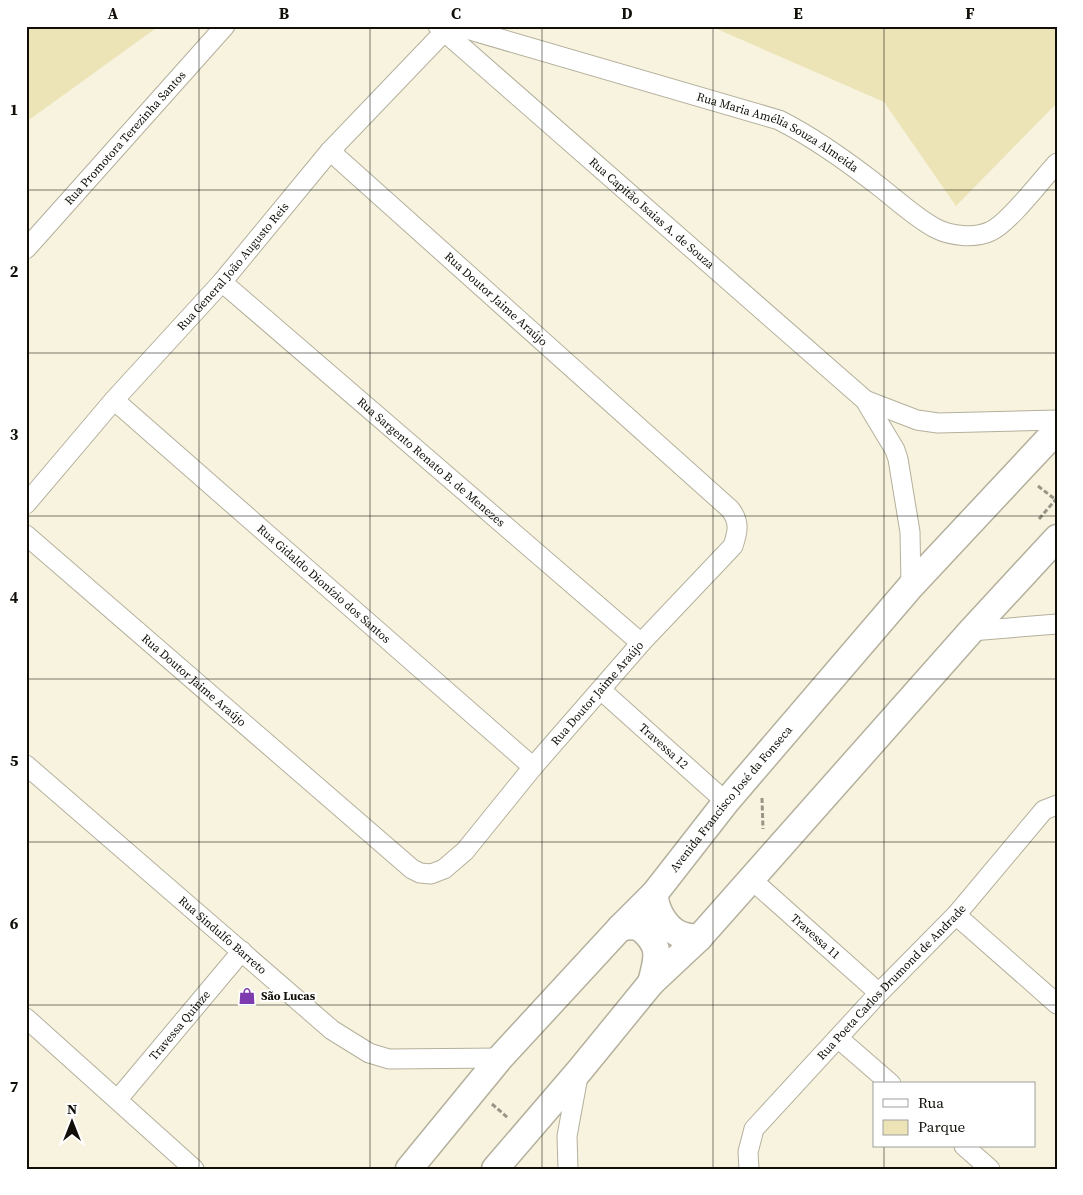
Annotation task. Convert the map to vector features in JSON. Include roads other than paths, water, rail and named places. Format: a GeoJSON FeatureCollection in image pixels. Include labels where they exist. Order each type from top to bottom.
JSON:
{"type":"FeatureCollection","features":[{"type":"Feature","properties":{"kind":"main road","name":"Avenida Francisco José da Fonseca"},"geometry":{"type":"LineString","coordinates":[[408,1169],[500,1058],[620,928],[655,893],[726,802],[911,586],[1057,430]]}},
{"type":"Feature","properties":{"kind":"main road"},"geometry":{"type":"LineString","coordinates":[[495,1169],[580,1070],[651,983],[699,938],[752,880],[971,631],[1057,538]]}},
{"type":"Feature","properties":{"kind":"main road"},"geometry":{"type":"LineString","coordinates":[[655,893],[655,900],[660,913],[671,928],[680,934],[699,938]]}},
{"type":"Feature","properties":{"kind":"main road"},"geometry":{"type":"LineString","coordinates":[[620,928],[629,926],[639,927],[655,944],[658,956],[651,983]]}},
{"type":"Feature","properties":{"kind":"street","name":"Rua Promotora Terezinha Santos"},"geometry":{"type":"LineString","coordinates":[[26,249],[224,26]]}},
{"type":"Feature","properties":{"kind":"street","name":"Rua General João Augusto Reis"},"geometry":{"type":"LineString","coordinates":[[26,504],[114,400],[222,282],[330,151],[446,28]]}},
{"type":"Feature","properties":{"kind":"street","name":"Rua Maria Amélia Souza Almeida"},"geometry":{"type":"LineString","coordinates":[[446,28],[779,120],[803,132],[936,228],[954,234],[970,235],[991,231],[1006,220],[1057,163]]}},
{"type":"Feature","properties":{"kind":"street","name":"Rua Capitão Isaias A. de Souza"},"geometry":{"type":"LineString","coordinates":[[446,28],[865,400],[895,450],[898,459],[910,532],[911,586]]}},
{"type":"Feature","properties":{"kind":"street","name":"Rua Doutor Jaime Araújo"},"geometry":{"type":"LineString","coordinates":[[26,536],[412,869],[420,873],[431,874],[444,869],[465,851],[533,767],[641,643],[733,546],[738,525],[730,509],[330,151]]}},
{"type":"Feature","properties":{"kind":"street","name":"Rua Sargento Renato B. de Menezes"},"geometry":{"type":"LineString","coordinates":[[222,282],[641,643]]}},
{"type":"Feature","properties":{"kind":"street","name":"Rua Gidaldo Dionízio dos Santos"},"geometry":{"type":"LineString","coordinates":[[114,400],[533,767]]}},
{"type":"Feature","properties":{"kind":"street","name":"Rua Capitão Isaias A. de Souza"},"geometry":{"type":"LineString","coordinates":[[865,400],[918,420],[938,423],[1057,420]]}},
{"type":"Feature","properties":{"kind":"street"},"geometry":{"type":"LineString","coordinates":[[971,631],[1057,624]]}},
{"type":"Feature","properties":{"kind":"street","name":"Travessa 12"},"geometry":{"type":"LineString","coordinates":[[601,690],[726,802]]}},
{"type":"Feature","properties":{"kind":"street","name":"Rua Sindulfo Barreto"},"geometry":{"type":"LineString","coordinates":[[26,765],[332,1030],[369,1053],[389,1059],[500,1058]]}},
{"type":"Feature","properties":{"kind":"street","name":"Rua Poeta Carlos Drumond de Andrade"},"geometry":{"type":"LineString","coordinates":[[749,1169],[748,1152],[754,1129],[879,993],[956,915],[1044,810],[1057,805]]}},
{"type":"Feature","properties":{"kind":"street","name":"Travessa 11"},"geometry":{"type":"LineString","coordinates":[[752,880],[879,993]]}},
{"type":"Feature","properties":{"kind":"street"},"geometry":{"type":"LineString","coordinates":[[956,915],[1057,1004]]}},
{"type":"Feature","properties":{"kind":"street","name":"Travessa Quinze"},"geometry":{"type":"LineString","coordinates":[[118,1099],[242,952]]}},
{"type":"Feature","properties":{"kind":"street"},"geometry":{"type":"LineString","coordinates":[[26,1018],[194,1169]]}},
{"type":"Feature","properties":{"kind":"street"},"geometry":{"type":"LineString","coordinates":[[838,1038],[890,1082]]}},
{"type":"Feature","properties":{"kind":"street"},"geometry":{"type":"LineString","coordinates":[[568,1169],[567,1136],[580,1070]]}},
{"type":"Feature","properties":{"kind":"street"},"geometry":{"type":"LineString","coordinates":[[966,1148],[990,1169]]}},
{"type":"Feature","properties":{"kind":"place","name":"São Lucas"},"geometry":{"type":"Point","coordinates":[247,996]}}]}
